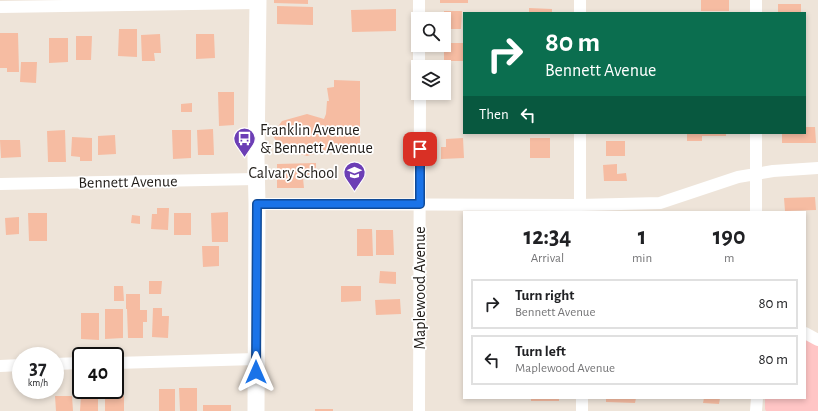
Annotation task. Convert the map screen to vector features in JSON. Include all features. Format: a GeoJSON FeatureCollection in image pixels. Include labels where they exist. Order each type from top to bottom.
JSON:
{"type":"FeatureCollection","features":[{"type":"Feature","properties":{"kind":"street"},"geometry":{"type":"LineString","coordinates":[[419,0],[419,12]]}},
{"type":"Feature","properties":{"kind":"street"},"geometry":{"type":"LineString","coordinates":[[580,0],[580,12]]}},
{"type":"Feature","properties":{"kind":"street"},"geometry":{"type":"LineString","coordinates":[[756,0],[756,12]]}},
{"type":"Feature","properties":{"kind":"street"},"geometry":{"type":"LineString","coordinates":[[0,7],[258,2],[256,159],[256,411]]}},
{"type":"Feature","properties":{"kind":"street","name":"Maplewood Avenue"},"geometry":{"type":"LineString","coordinates":[[419,411],[420,100]]}},
{"type":"Feature","properties":{"kind":"street"},"geometry":{"type":"LineString","coordinates":[[580,134],[580,209]]}},
{"type":"Feature","properties":{"kind":"street"},"geometry":{"type":"LineString","coordinates":[[756,134],[756,211]]}},
{"type":"Feature","properties":{"kind":"street"},"geometry":{"type":"LineString","coordinates":[[257,204],[420,204],[580,209],[660,203],[738,177],[774,171],[818,168]]}},
{"type":"Feature","properties":{"kind":"street","name":"Bennett Avenue"},"geometry":{"type":"LineString","coordinates":[[0,184],[256,179]]}},
{"type":"Feature","properties":{"kind":"street"},"geometry":{"type":"LineString","coordinates":[[806,334],[818,340]]}},
{"type":"Feature","properties":{"kind":"street"},"geometry":{"type":"LineString","coordinates":[[124,363],[256,359]]}},
{"type":"Feature","properties":{"kind":"street"},"geometry":{"type":"LineString","coordinates":[[0,366],[12,365]]}},
{"type":"Feature","properties":{"kind":"street"},"geometry":{"type":"LineString","coordinates":[[582,399],[582,411]]}},
{"type":"Feature","properties":{"kind":"street"},"geometry":{"type":"LineString","coordinates":[[756,399],[756,411]]}},
{"type":"Feature","properties":{"kind":"shaded area"},"geometry":{"type":"Polygon","coordinates":[[[806,340],[818,346],[818,411],[766,411],[765,399],[806,399],[806,340]]]}},
{"type":"Feature","properties":{"kind":"building"},"geometry":{"type":"Polygon","coordinates":[[[274,0],[308,0],[308,4],[274,3],[274,0]]]}},
{"type":"Feature","properties":{"kind":"building"},"geometry":{"type":"Polygon","coordinates":[[[440,0],[468,0],[468,3],[440,3],[440,0]]]}},
{"type":"Feature","properties":{"kind":"building"},"geometry":{"type":"Polygon","coordinates":[[[701,0],[729,0],[729,11],[701,11],[701,0]]]}},
{"type":"Feature","properties":{"kind":"building"},"geometry":{"type":"Polygon","coordinates":[[[778,4],[801,4],[801,12],[778,12],[778,4]]]}},
{"type":"Feature","properties":{"kind":"building"},"geometry":{"type":"Polygon","coordinates":[[[277,6],[313,7],[313,25],[277,24],[277,6]]]}},
{"type":"Feature","properties":{"kind":"building"},"geometry":{"type":"Polygon","coordinates":[[[529,8],[552,9],[552,12],[529,12],[529,8]]]}},
{"type":"Feature","properties":{"kind":"building"},"geometry":{"type":"Polygon","coordinates":[[[396,9],[396,31],[352,32],[351,10],[396,9]]]}},
{"type":"Feature","properties":{"kind":"building"},"geometry":{"type":"Polygon","coordinates":[[[462,11],[461,29],[451,29],[451,12],[444,12],[462,11]]]}},
{"type":"Feature","properties":{"kind":"building"},"geometry":{"type":"Polygon","coordinates":[[[119,29],[137,29],[137,57],[118,56],[119,29]]]}},
{"type":"Feature","properties":{"kind":"building"},"geometry":{"type":"Polygon","coordinates":[[[0,33],[18,33],[19,72],[7,72],[7,68],[0,68],[0,33]]]}},
{"type":"Feature","properties":{"kind":"building"},"geometry":{"type":"Polygon","coordinates":[[[160,34],[161,53],[154,53],[155,61],[142,61],[141,35],[160,34]]]}},
{"type":"Feature","properties":{"kind":"building"},"geometry":{"type":"Polygon","coordinates":[[[196,34],[214,34],[215,58],[196,59],[196,34]]]}},
{"type":"Feature","properties":{"kind":"building"},"geometry":{"type":"Polygon","coordinates":[[[76,36],[92,36],[91,60],[76,60],[76,36]]]}},
{"type":"Feature","properties":{"kind":"building"},"geometry":{"type":"Polygon","coordinates":[[[49,38],[68,38],[68,62],[49,63],[49,38]]]}},
{"type":"Feature","properties":{"kind":"building"},"geometry":{"type":"Polygon","coordinates":[[[451,43],[463,43],[463,61],[444,60],[444,52],[451,52],[451,43]]]}},
{"type":"Feature","properties":{"kind":"building"},"geometry":{"type":"Polygon","coordinates":[[[21,62],[37,62],[36,83],[20,82],[21,62]]]}},
{"type":"Feature","properties":{"kind":"building"},"geometry":{"type":"Polygon","coordinates":[[[334,80],[360,81],[360,148],[331,149],[307,156],[282,149],[272,135],[282,121],[307,114],[324,119],[327,101],[329,101],[327,88],[334,87],[334,80]]]}},
{"type":"Feature","properties":{"kind":"building"},"geometry":{"type":"Polygon","coordinates":[[[218,92],[234,92],[234,125],[219,126],[218,92]]]}},
{"type":"Feature","properties":{"kind":"building"},"geometry":{"type":"Polygon","coordinates":[[[192,103],[192,112],[181,112],[181,104],[192,103]]]}},
{"type":"Feature","properties":{"kind":"building"},"geometry":{"type":"Polygon","coordinates":[[[806,127],[815,127],[816,143],[782,143],[782,134],[806,134],[806,127]]]}},
{"type":"Feature","properties":{"kind":"building"},"geometry":{"type":"Polygon","coordinates":[[[213,129],[214,155],[198,155],[197,130],[213,129]]]}},
{"type":"Feature","properties":{"kind":"building"},"geometry":{"type":"Polygon","coordinates":[[[65,130],[66,162],[48,162],[47,131],[65,130]]]}},
{"type":"Feature","properties":{"kind":"building"},"geometry":{"type":"Polygon","coordinates":[[[172,130],[191,130],[191,158],[173,159],[172,130]]]}},
{"type":"Feature","properties":{"kind":"building"},"geometry":{"type":"Polygon","coordinates":[[[687,134],[726,134],[726,136],[702,136],[702,141],[687,141],[687,134]]]}},
{"type":"Feature","properties":{"kind":"building"},"geometry":{"type":"Polygon","coordinates":[[[115,135],[116,154],[98,155],[98,136],[115,135]]]}},
{"type":"Feature","properties":{"kind":"building"},"geometry":{"type":"Polygon","coordinates":[[[72,137],[92,138],[92,161],[80,161],[80,157],[71,156],[72,137]]]}},
{"type":"Feature","properties":{"kind":"building"},"geometry":{"type":"Polygon","coordinates":[[[463,138],[464,158],[441,159],[441,147],[446,147],[446,139],[463,138]]]}},
{"type":"Feature","properties":{"kind":"building"},"geometry":{"type":"Polygon","coordinates":[[[530,138],[550,138],[550,158],[530,158],[530,138]]]}},
{"type":"Feature","properties":{"kind":"building"},"geometry":{"type":"Polygon","coordinates":[[[0,140],[20,140],[21,157],[1,158],[0,140]]]}},
{"type":"Feature","properties":{"kind":"building"},"geometry":{"type":"Polygon","coordinates":[[[606,141],[625,141],[625,156],[606,156],[606,141]]]}},
{"type":"Feature","properties":{"kind":"building"},"geometry":{"type":"Polygon","coordinates":[[[316,163],[316,178],[303,178],[304,188],[277,188],[277,164],[316,163]]]}},
{"type":"Feature","properties":{"kind":"building"},"geometry":{"type":"Polygon","coordinates":[[[617,164],[617,174],[626,173],[627,181],[604,181],[603,165],[617,164]]]}},
{"type":"Feature","properties":{"kind":"building"},"geometry":{"type":"Polygon","coordinates":[[[815,197],[816,210],[785,211],[784,198],[815,197]]]}},
{"type":"Feature","properties":{"kind":"building"},"geometry":{"type":"Polygon","coordinates":[[[157,208],[169,208],[168,230],[151,229],[152,214],[157,214],[157,208]]]}},
{"type":"Feature","properties":{"kind":"building"},"geometry":{"type":"Polygon","coordinates":[[[228,212],[228,242],[212,242],[211,213],[228,212]]]}},
{"type":"Feature","properties":{"kind":"building"},"geometry":{"type":"Polygon","coordinates":[[[28,213],[47,213],[47,241],[29,241],[28,213]]]}},
{"type":"Feature","properties":{"kind":"building"},"geometry":{"type":"Polygon","coordinates":[[[174,213],[191,213],[191,235],[174,235],[174,213]]]}},
{"type":"Feature","properties":{"kind":"building"},"geometry":{"type":"Polygon","coordinates":[[[132,215],[140,216],[140,224],[131,223],[132,215]]]}},
{"type":"Feature","properties":{"kind":"building"},"geometry":{"type":"Polygon","coordinates":[[[19,217],[19,234],[6,235],[5,218],[19,217]]]}},
{"type":"Feature","properties":{"kind":"building"},"geometry":{"type":"Polygon","coordinates":[[[357,229],[372,229],[373,256],[357,256],[357,229]]]}},
{"type":"Feature","properties":{"kind":"building"},"geometry":{"type":"Polygon","coordinates":[[[376,230],[393,230],[394,255],[376,255],[376,230]]]}},
{"type":"Feature","properties":{"kind":"building"},"geometry":{"type":"Polygon","coordinates":[[[202,246],[219,246],[219,266],[203,267],[202,246]]]}},
{"type":"Feature","properties":{"kind":"building"},"geometry":{"type":"Polygon","coordinates":[[[380,271],[396,272],[396,284],[379,283],[380,271]]]}},
{"type":"Feature","properties":{"kind":"building"},"geometry":{"type":"Polygon","coordinates":[[[149,281],[162,281],[161,294],[149,294],[149,281]]]}},
{"type":"Feature","properties":{"kind":"building"},"geometry":{"type":"Polygon","coordinates":[[[114,286],[123,286],[124,301],[114,301],[114,286]]]}},
{"type":"Feature","properties":{"kind":"building"},"geometry":{"type":"Polygon","coordinates":[[[341,286],[361,286],[361,301],[341,302],[341,286]]]}},
{"type":"Feature","properties":{"kind":"building"},"geometry":{"type":"Polygon","coordinates":[[[126,294],[140,294],[140,310],[147,310],[147,322],[143,322],[143,338],[128,338],[126,294]]]}},
{"type":"Feature","properties":{"kind":"building"},"geometry":{"type":"Polygon","coordinates":[[[400,299],[401,314],[376,315],[375,300],[400,299]]]}},
{"type":"Feature","properties":{"kind":"building"},"geometry":{"type":"Polygon","coordinates":[[[153,308],[162,308],[162,316],[169,316],[168,338],[152,337],[153,308]]]}},
{"type":"Feature","properties":{"kind":"building"},"geometry":{"type":"Polygon","coordinates":[[[105,309],[123,309],[123,338],[105,339],[105,309]]]}},
{"type":"Feature","properties":{"kind":"building"},"geometry":{"type":"Polygon","coordinates":[[[81,313],[99,313],[99,340],[81,339],[81,313]]]}},
{"type":"Feature","properties":{"kind":"building"},"geometry":{"type":"Polygon","coordinates":[[[179,388],[197,388],[197,411],[180,411],[179,388]]]}},
{"type":"Feature","properties":{"kind":"building"},"geometry":{"type":"Polygon","coordinates":[[[159,389],[175,389],[175,411],[159,411],[159,389]]]}},
{"type":"Feature","properties":{"kind":"building"},"geometry":{"type":"Polygon","coordinates":[[[64,396],[72,396],[73,411],[56,411],[55,399],[64,399],[64,396]]]}},
{"type":"Feature","properties":{"kind":"building"},"geometry":{"type":"Polygon","coordinates":[[[81,399],[98,399],[98,411],[80,411],[81,399]]]}},
{"type":"Feature","properties":{"kind":"building"},"geometry":{"type":"Polygon","coordinates":[[[105,399],[124,399],[124,411],[105,411],[105,399]]]}},
{"type":"Feature","properties":{"kind":"building"},"geometry":{"type":"Polygon","coordinates":[[[531,399],[559,399],[559,401],[531,401],[531,399]]]}},
{"type":"Feature","properties":{"kind":"building"},"geometry":{"type":"Polygon","coordinates":[[[606,399],[636,399],[635,403],[606,402],[606,399]]]}},
{"type":"Feature","properties":{"kind":"building"},"geometry":{"type":"Polygon","coordinates":[[[704,399],[720,399],[719,404],[703,403],[704,399]]]}},
{"type":"Feature","properties":{"kind":"building"},"geometry":{"type":"Polygon","coordinates":[[[203,405],[231,405],[231,411],[203,411],[203,405]]]}},
{"type":"Feature","properties":{"kind":"building"},"geometry":{"type":"Polygon","coordinates":[[[315,409],[333,409],[333,411],[315,411],[315,409]]]}},
{"type":"Feature","properties":{"kind":"place","name":"Franklin Avenue & Bennett Avenue"},"geometry":{"type":"Point","coordinates":[244,158]}},
{"type":"Feature","properties":{"kind":"place","name":"Calvary School"},"geometry":{"type":"Point","coordinates":[354,192]}},
{"type":"Feature","properties":{"kind":"route"},"geometry":{"type":"LineString","coordinates":[[256,372],[257,204],[420,204],[420,149]]}}]}
